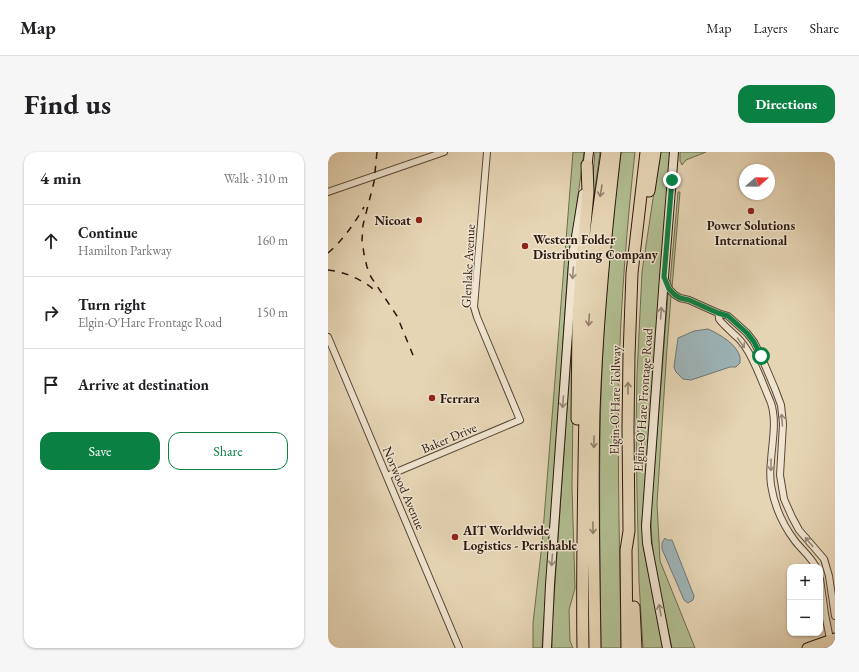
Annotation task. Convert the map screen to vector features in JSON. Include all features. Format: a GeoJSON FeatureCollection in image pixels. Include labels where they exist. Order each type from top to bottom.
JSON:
{"type":"FeatureCollection","features":[{"type":"Feature","properties":{"kind":"highway"},"geometry":{"type":"LineString","coordinates":[[583,648],[582,573],[588,328],[595,238],[607,152]]}},
{"type":"Feature","properties":{"kind":"highway","name":"Elgin-O'Hare Tollway"},"geometry":{"type":"LineString","coordinates":[[594,648],[594,411],[602,272],[615,152]]}},
{"type":"Feature","properties":{"kind":"highway","name":"Elgin-O'Hare Tollway"},"geometry":{"type":"LineString","coordinates":[[627,648],[626,550],[629,531],[628,427],[632,273],[646,152]]}},
{"type":"Feature","properties":{"kind":"highway"},"geometry":{"type":"LineString","coordinates":[[637,230],[646,209],[655,152]]}},
{"type":"Feature","properties":{"kind":"highway"},"geometry":{"type":"LineString","coordinates":[[582,573],[578,548],[577,410],[579,307],[588,192],[588,165]]}},
{"type":"Feature","properties":{"kind":"highway"},"geometry":{"type":"LineString","coordinates":[[629,531],[636,648]]}},
{"type":"Feature","properties":{"kind":"main road"},"geometry":{"type":"LineString","coordinates":[[547,648],[550,585],[574,249],[589,152]]}},
{"type":"Feature","properties":{"kind":"main road","name":"Elgin-O'Hare Frontage Road"},"geometry":{"type":"LineString","coordinates":[[667,648],[648,547],[646,526],[674,152]]}},
{"type":"Feature","properties":{"kind":"main road"},"geometry":{"type":"LineString","coordinates":[[807,648],[833,642]]}},
{"type":"Feature","properties":{"kind":"street"},"geometry":{"type":"LineString","coordinates":[[328,192],[444,152]]}},
{"type":"Feature","properties":{"kind":"street","name":"Glenlake Avenue"},"geometry":{"type":"LineString","coordinates":[[487,152],[474,307],[520,420]]}},
{"type":"Feature","properties":{"kind":"street"},"geometry":{"type":"LineString","coordinates":[[664,277],[669,289],[675,295],[728,316],[750,338],[761,356],[781,405],[783,424],[780,475],[784,499],[799,530],[824,559],[829,576],[835,616]]}},
{"type":"Feature","properties":{"kind":"street"},"geometry":{"type":"LineString","coordinates":[[718,313],[720,320],[740,340],[749,353],[758,371],[774,418],[771,474],[775,501],[785,526],[795,541],[814,564]]}},
{"type":"Feature","properties":{"kind":"street","name":"Norwood Avenue"},"geometry":{"type":"LineString","coordinates":[[328,337],[459,648]]}},
{"type":"Feature","properties":{"kind":"street","name":"Baker Drive"},"geometry":{"type":"LineString","coordinates":[[387,476],[520,420]]}},
{"type":"Feature","properties":{"kind":"street"},"geometry":{"type":"LineString","coordinates":[[823,600],[825,614],[833,642]]}},
{"type":"Feature","properties":{"kind":"green space"},"geometry":{"type":"Polygon","coordinates":[[[573,152],[584,152],[568,268],[542,648],[533,648],[533,623],[542,544],[573,152]]]}},
{"type":"Feature","properties":{"kind":"green space"},"geometry":{"type":"Polygon","coordinates":[[[595,152],[600,152],[585,271],[595,152]]]}},
{"type":"Feature","properties":{"kind":"green space"},"geometry":{"type":"Polygon","coordinates":[[[621,152],[635,152],[629,207],[621,317],[618,406],[621,648],[601,648],[600,474],[602,369],[609,260],[621,152]]]}},
{"type":"Feature","properties":{"kind":"green space"},"geometry":{"type":"Polygon","coordinates":[[[660,152],[670,152],[642,523],[644,550],[663,648],[643,648],[639,581],[637,491],[637,375],[642,272],[660,152]]]}},
{"type":"Feature","properties":{"kind":"green space"},"geometry":{"type":"Polygon","coordinates":[[[680,152],[706,152],[686,160],[682,165],[680,161],[680,152]]]}},
{"type":"Feature","properties":{"kind":"green space"},"geometry":{"type":"Polygon","coordinates":[[[678,192],[680,192],[672,288],[670,282],[678,192]]]}},
{"type":"Feature","properties":{"kind":"green space"},"geometry":{"type":"Polygon","coordinates":[[[577,260],[574,330],[572,487],[575,588],[569,610],[570,641],[573,648],[552,648],[552,628],[577,260]]]}},
{"type":"Feature","properties":{"kind":"green space"},"geometry":{"type":"Polygon","coordinates":[[[668,294],[671,296],[657,503],[660,561],[695,648],[672,648],[657,580],[652,545],[651,511],[668,294]]]}},
{"type":"Feature","properties":{"kind":"water"},"geometry":{"type":"Polygon","coordinates":[[[708,329],[722,337],[735,348],[740,357],[740,363],[736,367],[730,367],[691,380],[683,379],[676,372],[674,367],[678,338],[694,331],[708,329]]]}},
{"type":"Feature","properties":{"kind":"water"},"geometry":{"type":"Polygon","coordinates":[[[665,538],[667,540],[672,540],[694,596],[693,600],[688,603],[684,600],[662,549],[662,543],[665,538]]]}},
{"type":"Feature","properties":{"kind":"railway"},"geometry":{"type":"LineString","coordinates":[[377,152],[374,182],[363,225],[362,240],[364,254],[371,277],[397,316],[415,360]]}},
{"type":"Feature","properties":{"kind":"railway"},"geometry":{"type":"LineString","coordinates":[[328,253],[348,232],[364,207]]}},
{"type":"Feature","properties":{"kind":"railway"},"geometry":{"type":"LineString","coordinates":[[328,270],[354,277],[377,292]]}},
{"type":"Feature","properties":{"kind":"place","name":"Power Solutions International"},"geometry":{"type":"Point","coordinates":[751,211]}},
{"type":"Feature","properties":{"kind":"place","name":"Nicoat"},"geometry":{"type":"Point","coordinates":[419,220]}},
{"type":"Feature","properties":{"kind":"place","name":"Western Folder Distributing Company"},"geometry":{"type":"Point","coordinates":[525,246]}},
{"type":"Feature","properties":{"kind":"place","name":"Ferrara"},"geometry":{"type":"Point","coordinates":[432,398]}},
{"type":"Feature","properties":{"kind":"place","name":"AIT Worldwide Logistics - Perishable"},"geometry":{"type":"Point","coordinates":[455,537]}},
{"type":"Feature","properties":{"kind":"route"},"geometry":{"type":"LineString","coordinates":[[672,180],[664,277],[669,289],[680,298],[689,300],[728,316],[747,333],[754,342],[761,356]]}}]}
